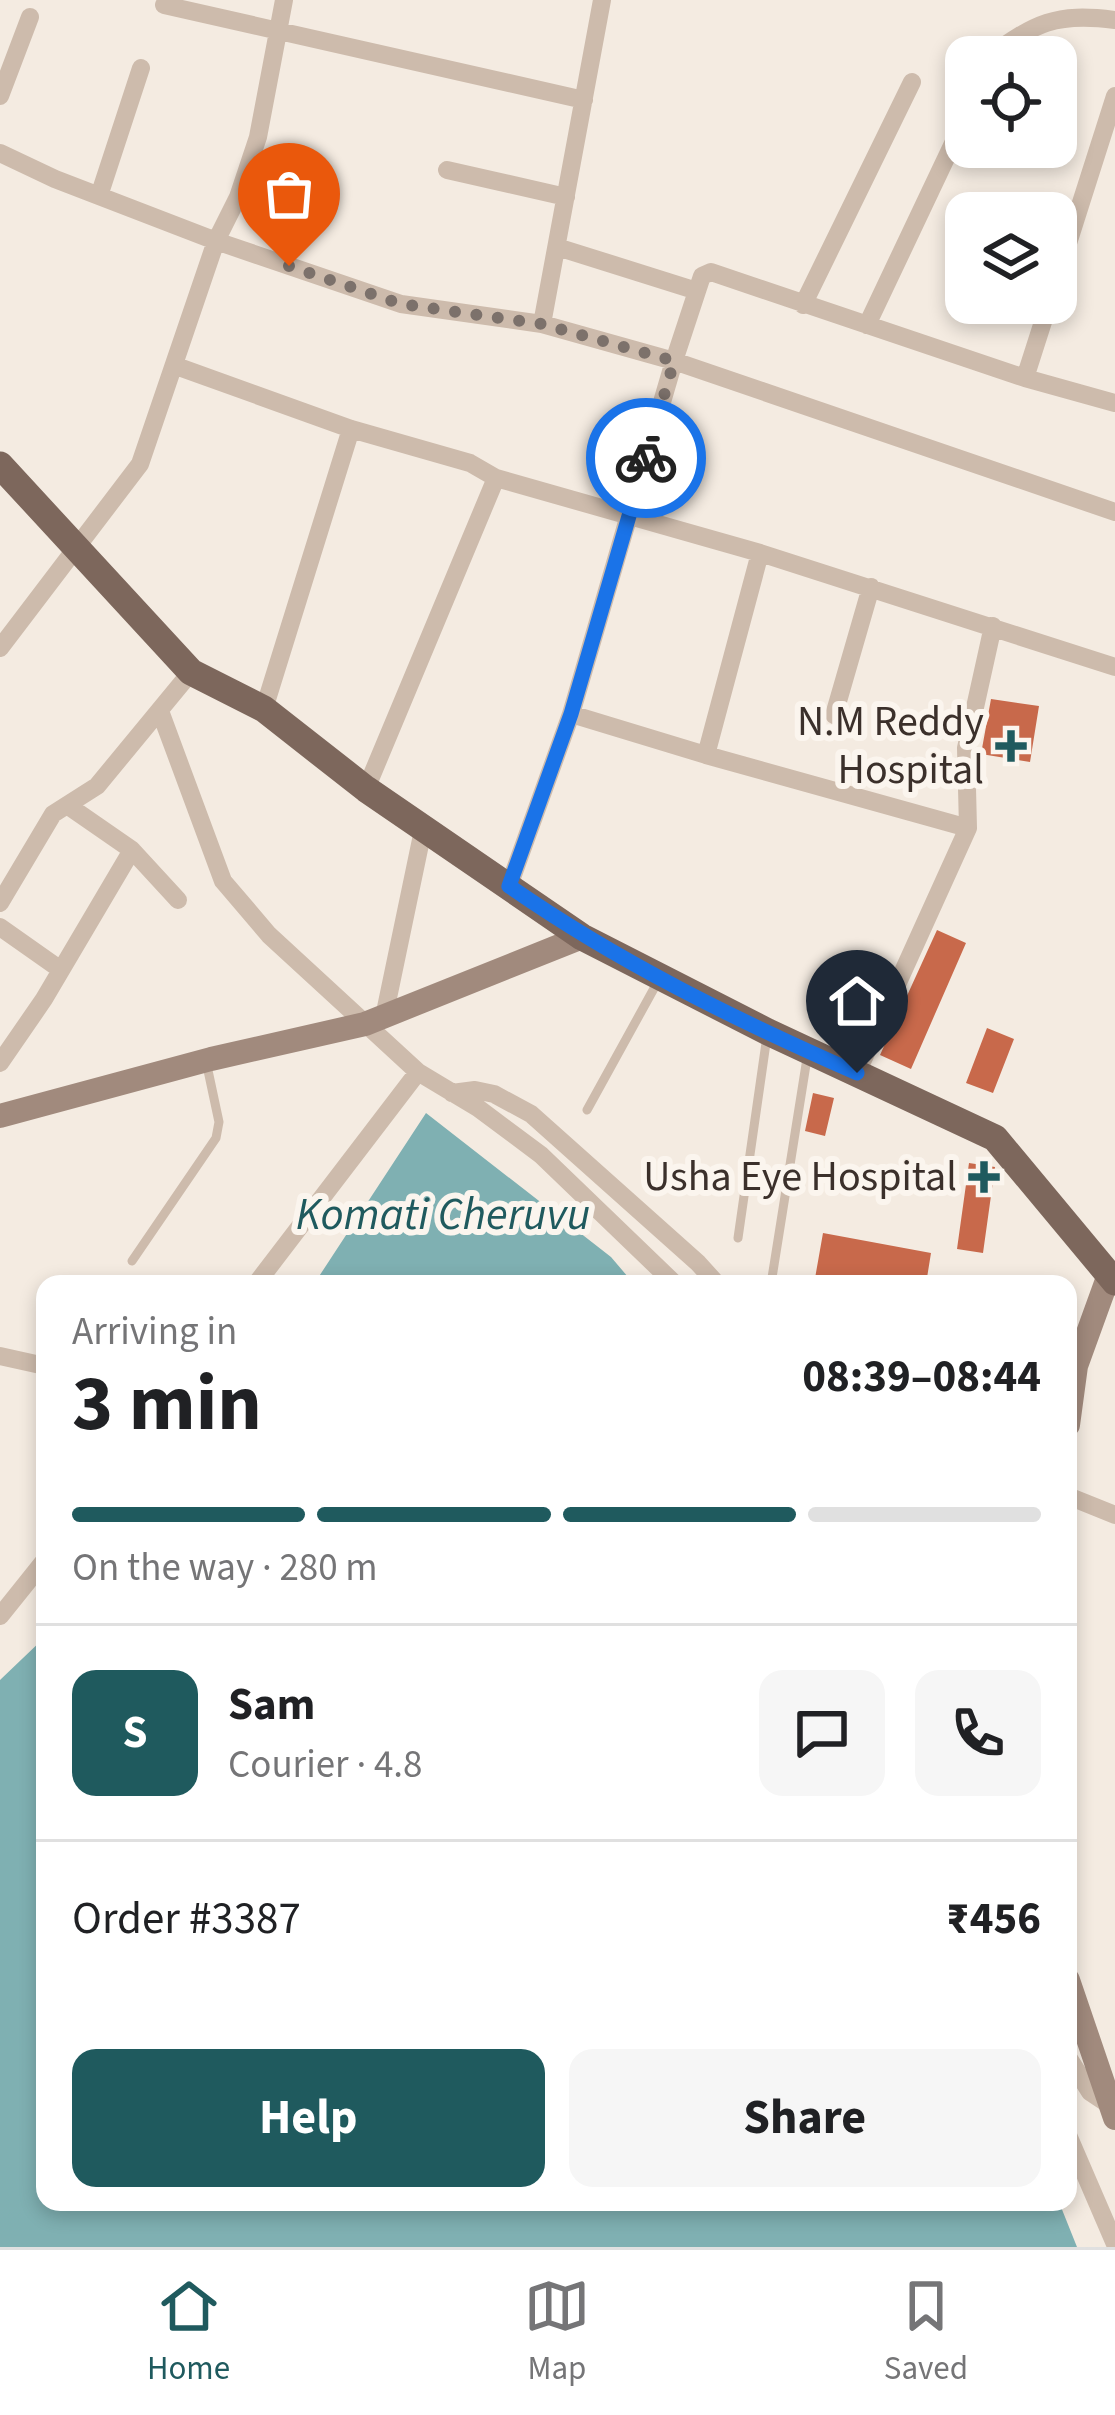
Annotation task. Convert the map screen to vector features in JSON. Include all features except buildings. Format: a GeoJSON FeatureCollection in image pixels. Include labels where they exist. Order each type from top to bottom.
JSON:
{"type":"FeatureCollection","features":[{"type":"Feature","properties":{"kind":"main road"},"geometry":{"type":"LineString","coordinates":[[0,465],[191,673],[264,709],[423,830],[582,937],[808,1052],[995,1138],[1113,1277]]}},
{"type":"Feature","properties":{"kind":"street"},"geometry":{"type":"LineString","coordinates":[[0,648],[140,464],[257,137],[284,0]]}},
{"type":"Feature","properties":{"kind":"street"},"geometry":{"type":"LineString","coordinates":[[542,324],[602,0]]}},
{"type":"Feature","properties":{"kind":"street"},"geometry":{"type":"LineString","coordinates":[[164,5],[584,100]]}},
{"type":"Feature","properties":{"kind":"street"},"geometry":{"type":"LineString","coordinates":[[1022,36],[1046,21],[1078,15],[1115,20]]}},
{"type":"Feature","properties":{"kind":"street"},"geometry":{"type":"LineString","coordinates":[[0,96],[30,17]]}},
{"type":"Feature","properties":{"kind":"street"},"geometry":{"type":"LineString","coordinates":[[99,196],[141,68]]}},
{"type":"Feature","properties":{"kind":"street"},"geometry":{"type":"LineString","coordinates":[[803,305],[912,82]]}},
{"type":"Feature","properties":{"kind":"street"},"geometry":{"type":"LineString","coordinates":[[1077,215],[1115,96]]}},
{"type":"Feature","properties":{"kind":"street"},"geometry":{"type":"LineString","coordinates":[[0,153],[216,241],[401,304],[542,324],[674,361],[1115,512]]}},
{"type":"Feature","properties":{"kind":"street"},"geometry":{"type":"LineString","coordinates":[[867,325],[945,160]]}},
{"type":"Feature","properties":{"kind":"street"},"geometry":{"type":"LineString","coordinates":[[447,170],[566,196]]}},
{"type":"Feature","properties":{"kind":"street"},"geometry":{"type":"LineString","coordinates":[[556,247],[698,291]]}},
{"type":"Feature","properties":{"kind":"street"},"geometry":{"type":"LineString","coordinates":[[509,886],[571,714],[702,276],[711,272],[1025,378],[1115,403]]}},
{"type":"Feature","properties":{"kind":"street"},"geometry":{"type":"LineString","coordinates":[[1025,378],[1042,324]]}},
{"type":"Feature","properties":{"kind":"street"},"geometry":{"type":"LineString","coordinates":[[176,366],[350,429],[470,463],[496,478],[760,553],[1115,667]]}},
{"type":"Feature","properties":{"kind":"street"},"geometry":{"type":"LineString","coordinates":[[264,709],[350,429]]}},
{"type":"Feature","properties":{"kind":"street"},"geometry":{"type":"LineString","coordinates":[[366,789],[496,478]]}},
{"type":"Feature","properties":{"kind":"street"},"geometry":{"type":"LineString","coordinates":[[706,755],[760,553]]}},
{"type":"Feature","properties":{"kind":"street"},"geometry":{"type":"LineString","coordinates":[[834,715],[871,587]]}},
{"type":"Feature","properties":{"kind":"street"},"geometry":{"type":"LineString","coordinates":[[857,1073],[968,828],[966,748],[993,626]]}},
{"type":"Feature","properties":{"kind":"street"},"geometry":{"type":"LineString","coordinates":[[0,903],[53,814],[98,786],[191,673]]}},
{"type":"Feature","properties":{"kind":"street"},"geometry":{"type":"LineString","coordinates":[[160,711],[223,881],[269,935],[375,1020],[418,1072],[541,1155],[666,1275]]}},
{"type":"Feature","properties":{"kind":"street"},"geometry":{"type":"LineString","coordinates":[[571,714],[968,828]]}},
{"type":"Feature","properties":{"kind":"street"},"geometry":{"type":"LineString","coordinates":[[67,805],[132,850],[178,900]]}},
{"type":"Feature","properties":{"kind":"street"},"geometry":{"type":"LineString","coordinates":[[375,1020],[423,830]]}},
{"type":"Feature","properties":{"kind":"street"},"geometry":{"type":"LineString","coordinates":[[0,1063],[62,970],[132,850]]}},
{"type":"Feature","properties":{"kind":"street"},"geometry":{"type":"LineString","coordinates":[[0,927],[62,970]]}},
{"type":"Feature","properties":{"kind":"street"},"geometry":{"type":"LineString","coordinates":[[0,1116],[375,1020],[582,937]]}},
{"type":"Feature","properties":{"kind":"street"},"geometry":{"type":"LineString","coordinates":[[263,1275],[418,1072]]}},
{"type":"Feature","properties":{"kind":"street"},"geometry":{"type":"LineString","coordinates":[[452,1093],[494,1094],[531,1114],[709,1275]]}},
{"type":"Feature","properties":{"kind":"street"},"geometry":{"type":"LineString","coordinates":[[1077,1364],[1113,1277]]}},
{"type":"Feature","properties":{"kind":"street"},"geometry":{"type":"LineString","coordinates":[[0,1356],[36,1364]]}},
{"type":"Feature","properties":{"kind":"street"},"geometry":{"type":"LineString","coordinates":[[1077,1500],[1115,1515]]}},
{"type":"Feature","properties":{"kind":"street"},"geometry":{"type":"LineString","coordinates":[[0,1616],[36,1571]]}},
{"type":"Feature","properties":{"kind":"street"},"geometry":{"type":"LineString","coordinates":[[1077,2004],[1111,2097]]}},
{"type":"Feature","properties":{"kind":"street"},"geometry":{"type":"LineString","coordinates":[[1077,2071],[1090,2092],[1111,2097]]}},
{"type":"Feature","properties":{"kind":"street"},"geometry":{"type":"LineString","coordinates":[[1077,2156],[1115,2244]]}},
{"type":"Feature","properties":{"kind":"lane"},"geometry":{"type":"LineString","coordinates":[[587,1110],[659,979]]}},
{"type":"Feature","properties":{"kind":"lane"},"geometry":{"type":"LineString","coordinates":[[738,1238],[768,1032]]}},
{"type":"Feature","properties":{"kind":"lane"},"geometry":{"type":"LineString","coordinates":[[772,1275],[808,1052]]}},
{"type":"Feature","properties":{"kind":"lane"},"geometry":{"type":"LineString","coordinates":[[132,1261],[216,1138],[219,1122],[206,1061]]}},
{"type":"Feature","properties":{"kind":"water","name":"Komati Cheruvu"},"geometry":{"type":"Polygon","coordinates":[[[426,1113],[611,1257],[626,1275],[320,1275],[426,1113]]]}},
{"type":"Feature","properties":{"kind":"water"},"geometry":{"type":"Polygon","coordinates":[[[36,1646],[36,2211],[1063,2211],[1077,2247],[0,2247],[0,1680],[36,1646]]]}},
{"type":"Feature","properties":{"kind":"way so far"},"geometry":{"type":"LineString","coordinates":[[289,266],[401,304],[542,324],[674,361],[646,458]]}},
{"type":"Feature","properties":{"kind":"place","name":"N.M Reddy Hospital"},"geometry":{"type":"Point","coordinates":[1011,746]}},
{"type":"Feature","properties":{"kind":"place","name":"Usha Eye Hospital"},"geometry":{"type":"Point","coordinates":[984,1177]}},
{"type":"Feature","properties":{"kind":"route"},"geometry":{"type":"LineString","coordinates":[[646,458],[571,714],[509,886],[582,937],[659,979],[857,1073]]}}]}
